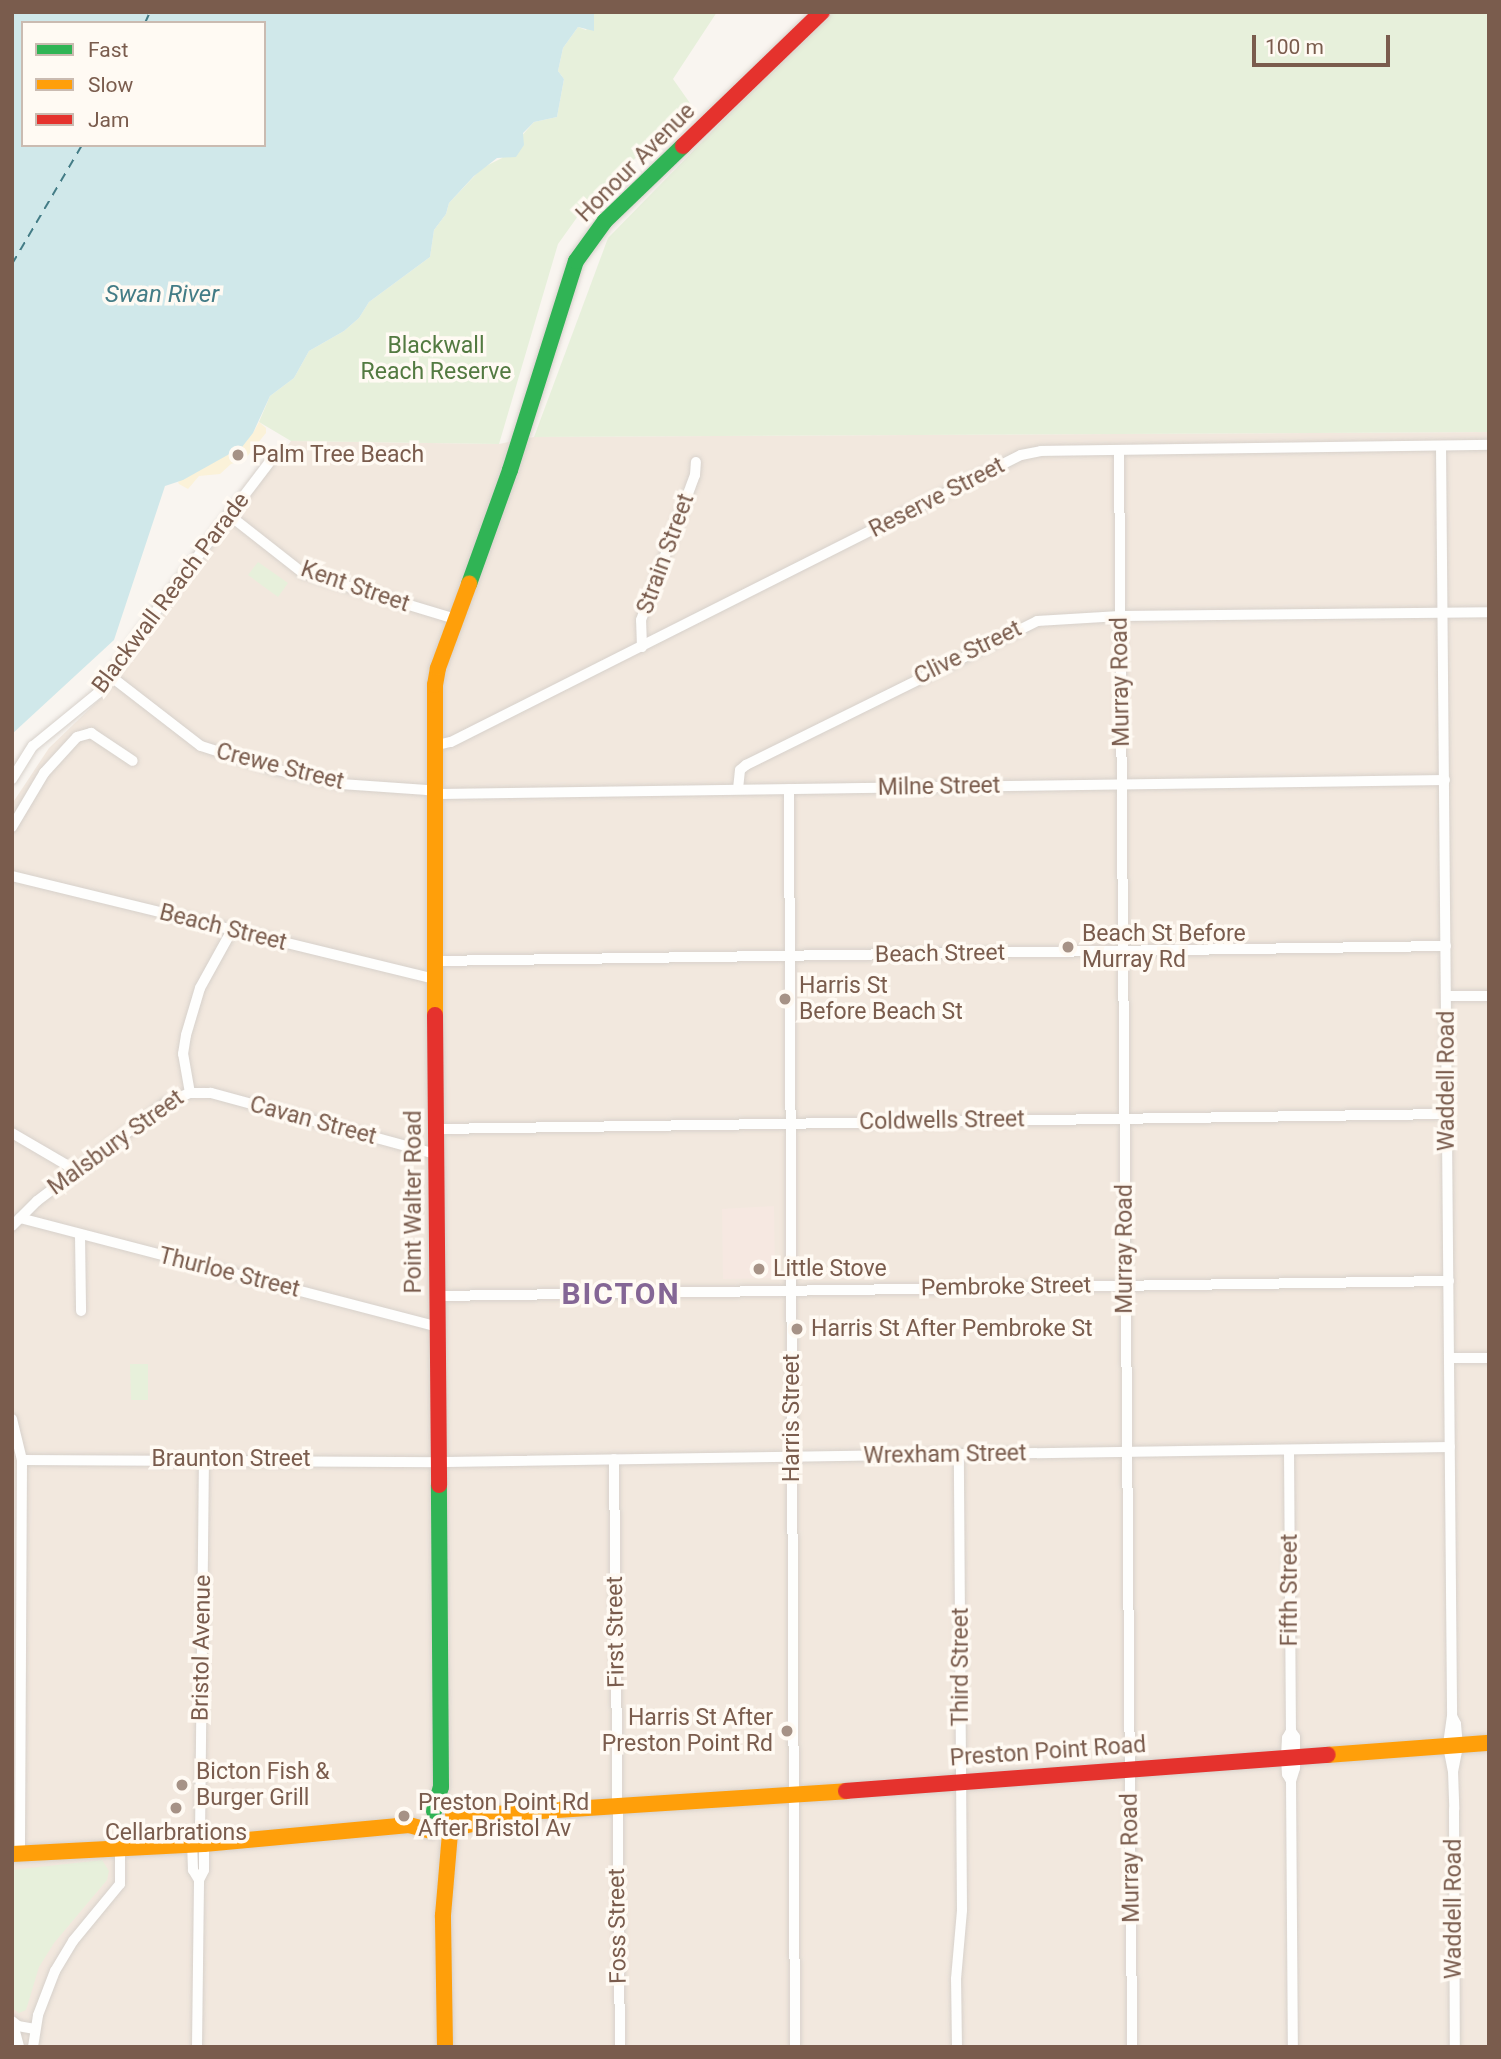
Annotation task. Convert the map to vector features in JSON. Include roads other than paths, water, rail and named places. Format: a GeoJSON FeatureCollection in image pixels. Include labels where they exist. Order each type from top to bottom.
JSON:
{"type":"FeatureCollection","features":[{"type":"Feature","properties":{"kind":"street","name":"Honour Avenue"},"geometry":{"type":"LineString","coordinates":[[455,620],[510,470],[576,261],[605,221],[822,12]]}},
{"type":"Feature","properties":{"kind":"street","name":"Reserve Street"},"geometry":{"type":"LineString","coordinates":[[433,746],[451,742],[1021,455],[1041,451],[1489,445]]}},
{"type":"Feature","properties":{"kind":"street","name":"Waddell Road"},"geometry":{"type":"LineString","coordinates":[[1441,446],[1455,2047]]}},
{"type":"Feature","properties":{"kind":"street","name":"Murray Road"},"geometry":{"type":"LineString","coordinates":[[1119,450],[1132,2047]]}},
{"type":"Feature","properties":{"kind":"street","name":"Strain Street"},"geometry":{"type":"LineString","coordinates":[[642,647],[641,620],[695,475],[696,462]]}},
{"type":"Feature","properties":{"kind":"street","name":"Blackwall Reach Parade"},"geometry":{"type":"LineString","coordinates":[[12,779],[33,746],[98,693],[269,463]]}},
{"type":"Feature","properties":{"kind":"street","name":"Kent Street"},"geometry":{"type":"LineString","coordinates":[[229,515],[303,573],[455,620]]}},
{"type":"Feature","properties":{"kind":"street","name":"Clive Street"},"geometry":{"type":"LineString","coordinates":[[738,789],[740,771],[746,765],[1021,626],[1058,618],[1120,616],[1489,612]]}},
{"type":"Feature","properties":{"kind":"street","name":"Point Walter Road"},"geometry":{"type":"LineString","coordinates":[[444,2047],[433,746],[435,685],[455,620]]}},
{"type":"Feature","properties":{"kind":"street","name":"Crewe Street"},"geometry":{"type":"LineString","coordinates":[[109,675],[201,746],[273,769],[341,784],[433,792]]}},
{"type":"Feature","properties":{"kind":"street"},"geometry":{"type":"LineString","coordinates":[[12,827],[44,773],[77,737],[91,733],[133,761]]}},
{"type":"Feature","properties":{"kind":"street","name":"Milne Street"},"geometry":{"type":"LineString","coordinates":[[433,792],[1445,780]]}},
{"type":"Feature","properties":{"kind":"street","name":"Harris Street"},"geometry":{"type":"LineString","coordinates":[[789,789],[795,2047]]}},
{"type":"Feature","properties":{"kind":"street","name":"Beach Street"},"geometry":{"type":"LineString","coordinates":[[12,876],[435,979]]}},
{"type":"Feature","properties":{"kind":"street","name":"Malsbury Street"},"geometry":{"type":"LineString","coordinates":[[16,1222],[166,1103],[190,1093],[183,1054],[186,1035],[200,988],[232,930]]}},
{"type":"Feature","properties":{"kind":"street","name":"Beach Street"},"geometry":{"type":"LineString","coordinates":[[434,961],[1446,946]]}},
{"type":"Feature","properties":{"kind":"street"},"geometry":{"type":"LineString","coordinates":[[1446,996],[1489,996]]}},
{"type":"Feature","properties":{"kind":"street","name":"Cavan Street"},"geometry":{"type":"LineString","coordinates":[[190,1093],[211,1093],[436,1154]]}},
{"type":"Feature","properties":{"kind":"street","name":"Coldwells Street"},"geometry":{"type":"LineString","coordinates":[[436,1129],[1447,1114]]}},
{"type":"Feature","properties":{"kind":"street"},"geometry":{"type":"LineString","coordinates":[[12,1133],[77,1171]]}},
{"type":"Feature","properties":{"kind":"street","name":"Thurloe Street"},"geometry":{"type":"LineString","coordinates":[[16,1222],[80,1234],[438,1326]]}},
{"type":"Feature","properties":{"kind":"street"},"geometry":{"type":"LineString","coordinates":[[80,1234],[81,1311]]}},
{"type":"Feature","properties":{"kind":"street","name":"Pembroke Street"},"geometry":{"type":"LineString","coordinates":[[437,1296],[1449,1281]]}},
{"type":"Feature","properties":{"kind":"street"},"geometry":{"type":"LineString","coordinates":[[1449,1358],[1489,1357]]}},
{"type":"Feature","properties":{"kind":"street"},"geometry":{"type":"LineString","coordinates":[[12,1419],[18,1455],[16,1854]]}},
{"type":"Feature","properties":{"kind":"street","name":"Wrexham Street"},"geometry":{"type":"LineString","coordinates":[[439,1460],[1450,1447]]}},
{"type":"Feature","properties":{"kind":"street","name":"Fifth Street"},"geometry":{"type":"LineString","coordinates":[[1289,1450],[1291,1731],[1287,1738],[1291,1756],[1287,1774],[1291,1781],[1293,2047]]}},
{"type":"Feature","properties":{"kind":"street","name":"Third Street"},"geometry":{"type":"LineString","coordinates":[[957,2047],[956,1979],[962,1910],[959,1454]]}},
{"type":"Feature","properties":{"kind":"street","name":"Braunton Street"},"geometry":{"type":"LineString","coordinates":[[18,1455],[439,1460]]}},
{"type":"Feature","properties":{"kind":"street","name":"Bristol Avenue"},"geometry":{"type":"LineString","coordinates":[[197,2047],[199,1880],[204,1870],[199,1838],[204,1459]]}},
{"type":"Feature","properties":{"kind":"street","name":"First Street"},"geometry":{"type":"LineString","coordinates":[[614,1459],[618,1808]]}},
{"type":"Feature","properties":{"kind":"street","name":"Preston Point Road"},"geometry":{"type":"LineString","coordinates":[[16,1854],[158,1844],[199,1838],[279,1838],[289,1834],[532,1816],[557,1819],[618,1808],[693,1801],[1406,1747],[1489,1737]]}},
{"type":"Feature","properties":{"kind":"street","name":"Preston Point Road"},"geometry":{"type":"LineString","coordinates":[[1453,1743],[1489,1743]]}},
{"type":"Feature","properties":{"kind":"street","name":"Foss Street"},"geometry":{"type":"LineString","coordinates":[[618,1808],[620,2047]]}},
{"type":"Feature","properties":{"kind":"street"},"geometry":{"type":"LineString","coordinates":[[33,2047],[35,2029],[46,1992],[69,1948],[120,1884],[120,1847]]}},
{"type":"Feature","properties":{"kind":"street"},"geometry":{"type":"LineString","coordinates":[[13,2022],[35,2029]]}},
{"type":"Feature","properties":{"kind":"street"},"geometry":{"type":"LineString","coordinates":[[13,2022],[19,2047]]}},
{"type":"Feature","properties":{"kind":"water","name":"Swan River"},"geometry":{"type":"Polygon","coordinates":[[[12,12],[594,12],[594,31],[578,27],[563,48],[558,71],[564,79],[557,117],[534,122],[523,133],[524,145],[516,157],[497,158],[474,176],[449,203],[446,214],[434,230],[430,257],[369,302],[359,318],[344,331],[309,351],[294,378],[270,396],[253,433],[242,447],[183,480],[165,486],[114,640],[12,734],[12,12]]]}},
{"type":"Feature","properties":{"kind":"place","name":"Palm Tree Beach"},"geometry":{"type":"Point","coordinates":[238,455]}},
{"type":"Feature","properties":{"kind":"place","name":"Beach St Before Murray Rd"},"geometry":{"type":"Point","coordinates":[1068,947]}},
{"type":"Feature","properties":{"kind":"place","name":"Harris St Before Beach St"},"geometry":{"type":"Point","coordinates":[785,999]}},
{"type":"Feature","properties":{"kind":"place","name":"Little Stove"},"geometry":{"type":"Point","coordinates":[759,1269]}},
{"type":"Feature","properties":{"kind":"place","name":"Harris St After Pembroke St"},"geometry":{"type":"Point","coordinates":[797,1329]}},
{"type":"Feature","properties":{"kind":"place","name":"Harris St After Preston Point Rd"},"geometry":{"type":"Point","coordinates":[787,1731]}},
{"type":"Feature","properties":{"kind":"place","name":"Bicton Fish & Burger Grill"},"geometry":{"type":"Point","coordinates":[182,1785]}},
{"type":"Feature","properties":{"kind":"place","name":"Cellarbrations"},"geometry":{"type":"Point","coordinates":[176,1808]}},
{"type":"Feature","properties":{"kind":"place","name":"Preston Point Rd After Bristol Av"},"geometry":{"type":"Point","coordinates":[404,1816]}},
{"type":"Feature","properties":{"kind":"district","name":"BICTON"},"geometry":{"type":"Point","coordinates":[621,1294]}},
{"type":"Feature","properties":{"kind":"park label","name":"Blackwall Reach Reserve"},"geometry":{"type":"Point","coordinates":[436,359]}}]}
